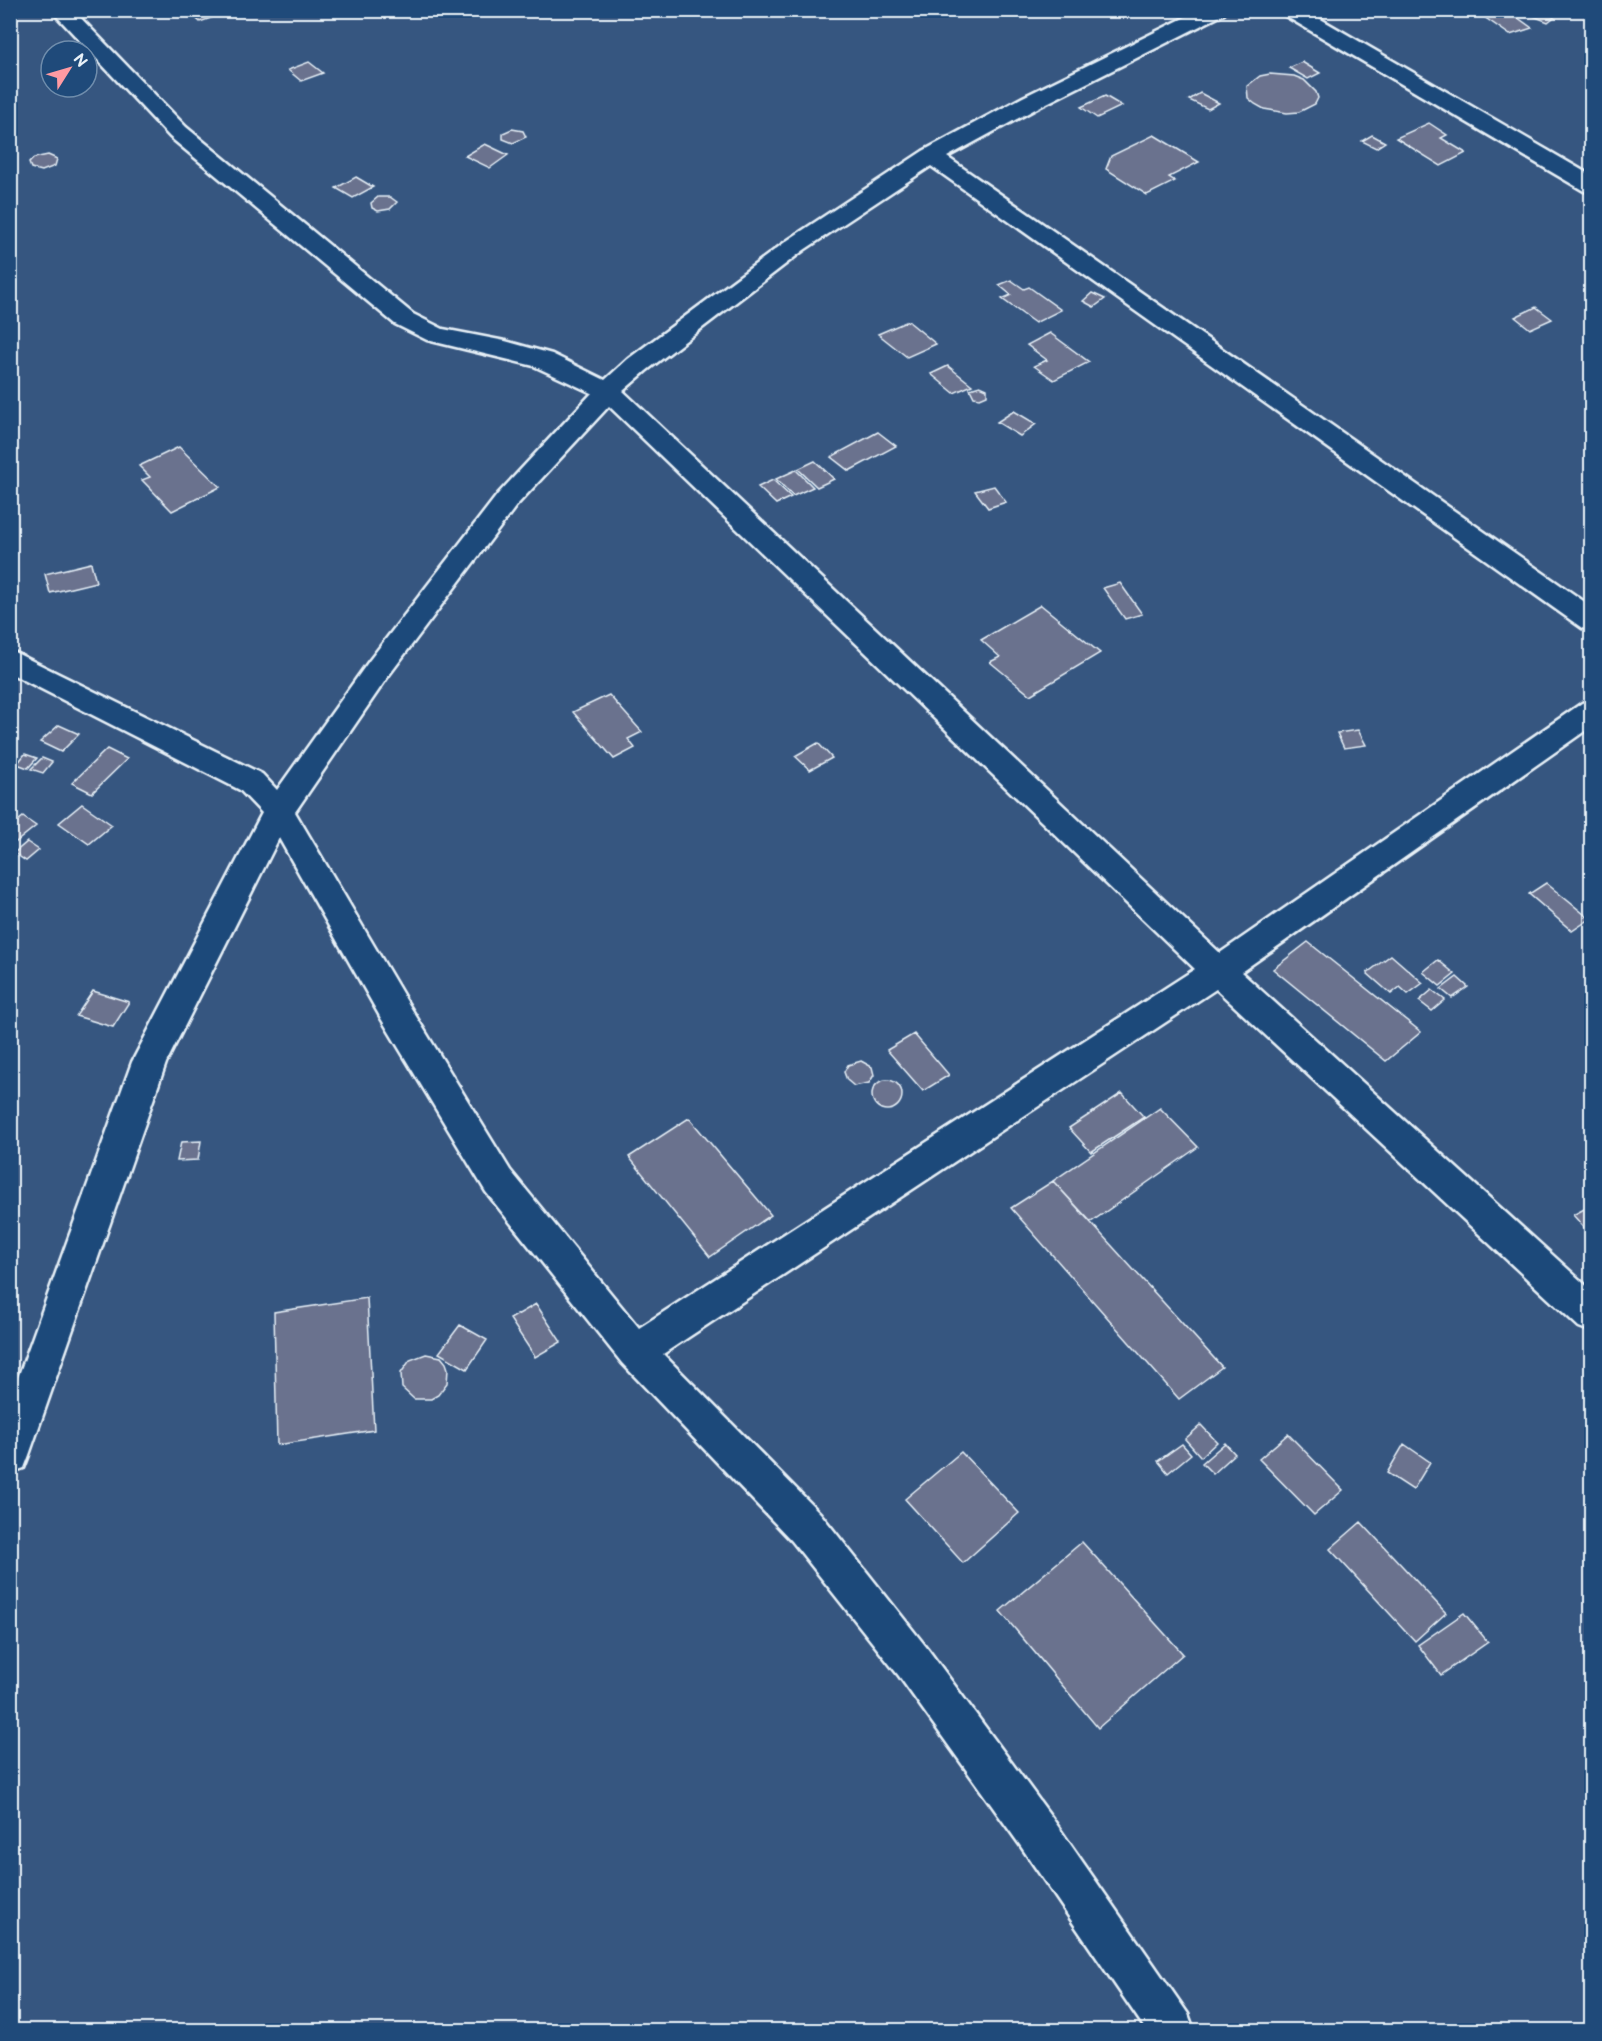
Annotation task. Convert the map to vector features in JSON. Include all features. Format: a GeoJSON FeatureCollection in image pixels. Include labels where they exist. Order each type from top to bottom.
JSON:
{"type":"FeatureCollection","features":[{"type":"Feature","properties":{"kind":"street"},"geometry":{"type":"LineString","coordinates":[[61,10],[178,132],[405,319],[436,335],[506,349],[543,360],[608,391],[1218,971],[1592,1316]]}},
{"type":"Feature","properties":{"kind":"street"},"geometry":{"type":"LineString","coordinates":[[10,1455],[149,1062],[279,811],[379,668],[507,500],[608,391],[637,365],[796,245],[931,156],[1031,102],[1217,10]]}},
{"type":"Feature","properties":{"kind":"street"},"geometry":{"type":"LineString","coordinates":[[1289,10],[1592,186]]}},
{"type":"Feature","properties":{"kind":"street"},"geometry":{"type":"LineString","coordinates":[[931,156],[1592,621]]}},
{"type":"Feature","properties":{"kind":"street"},"geometry":{"type":"LineString","coordinates":[[10,660],[251,782],[279,811],[394,1010],[498,1181],[635,1351],[806,1527],[835,1563],[913,1662],[1035,1830],[1172,2031]]}},
{"type":"Feature","properties":{"kind":"street"},"geometry":{"type":"LineString","coordinates":[[635,1351],[1218,971],[1592,711]]}},
{"type":"Feature","properties":{"kind":"building"},"geometry":{"type":"Polygon","coordinates":[[[187,10],[221,10],[225,13],[200,22],[187,10]]]}},
{"type":"Feature","properties":{"kind":"building"},"geometry":{"type":"Polygon","coordinates":[[[1507,10],[1532,28],[1510,35],[1477,12],[1507,10]]]}},
{"type":"Feature","properties":{"kind":"building"},"geometry":{"type":"Polygon","coordinates":[[[1518,10],[1563,10],[1548,22],[1518,10]]]}},
{"type":"Feature","properties":{"kind":"building"},"geometry":{"type":"Polygon","coordinates":[[[309,62],[323,73],[301,81],[288,70],[309,62]]]}},
{"type":"Feature","properties":{"kind":"building"},"geometry":{"type":"Polygon","coordinates":[[[1302,62],[1320,73],[1308,79],[1289,68],[1302,62]]]}},
{"type":"Feature","properties":{"kind":"building"},"geometry":{"type":"Polygon","coordinates":[[[1270,74],[1294,76],[1304,80],[1316,92],[1318,98],[1315,104],[1299,112],[1287,113],[1264,109],[1255,104],[1248,98],[1247,86],[1260,76],[1270,74]]]}},
{"type":"Feature","properties":{"kind":"building"},"geometry":{"type":"Polygon","coordinates":[[[1200,93],[1219,103],[1208,109],[1189,100],[1200,93]]]}},
{"type":"Feature","properties":{"kind":"building"},"geometry":{"type":"Polygon","coordinates":[[[1105,96],[1122,106],[1097,118],[1081,107],[1105,96]]]}},
{"type":"Feature","properties":{"kind":"building"},"geometry":{"type":"Polygon","coordinates":[[[1429,123],[1447,135],[1441,138],[1466,153],[1441,166],[1396,138],[1429,123]]]}},
{"type":"Feature","properties":{"kind":"building"},"geometry":{"type":"Polygon","coordinates":[[[512,129],[523,131],[526,137],[513,143],[503,139],[503,133],[512,129]]]}},
{"type":"Feature","properties":{"kind":"building"},"geometry":{"type":"Polygon","coordinates":[[[1154,135],[1199,162],[1169,177],[1175,181],[1147,195],[1106,169],[1111,156],[1154,135]]]}},
{"type":"Feature","properties":{"kind":"building"},"geometry":{"type":"Polygon","coordinates":[[[1372,135],[1385,142],[1376,148],[1362,141],[1372,135]]]}},
{"type":"Feature","properties":{"kind":"building"},"geometry":{"type":"Polygon","coordinates":[[[485,144],[508,155],[490,168],[465,156],[485,144]]]}},
{"type":"Feature","properties":{"kind":"building"},"geometry":{"type":"Polygon","coordinates":[[[48,155],[57,159],[55,166],[42,171],[31,168],[29,163],[34,158],[48,155]]]}},
{"type":"Feature","properties":{"kind":"building"},"geometry":{"type":"Polygon","coordinates":[[[356,177],[373,187],[353,198],[336,188],[356,177]]]}},
{"type":"Feature","properties":{"kind":"building"},"geometry":{"type":"Polygon","coordinates":[[[378,197],[390,197],[397,202],[390,209],[378,211],[372,208],[371,203],[378,197]]]}},
{"type":"Feature","properties":{"kind":"building"},"geometry":{"type":"Polygon","coordinates":[[[1011,280],[1024,289],[1029,287],[1061,310],[1035,323],[1002,299],[1011,295],[999,285],[1011,280]]]}},
{"type":"Feature","properties":{"kind":"building"},"geometry":{"type":"Polygon","coordinates":[[[1092,293],[1105,299],[1094,307],[1083,301],[1092,293]]]}},
{"type":"Feature","properties":{"kind":"building"},"geometry":{"type":"Polygon","coordinates":[[[1536,307],[1552,319],[1530,329],[1515,317],[1536,307]]]}},
{"type":"Feature","properties":{"kind":"building"},"geometry":{"type":"Polygon","coordinates":[[[908,321],[936,344],[907,357],[878,334],[908,321]]]}},
{"type":"Feature","properties":{"kind":"building"},"geometry":{"type":"Polygon","coordinates":[[[1050,333],[1089,362],[1054,380],[1034,366],[1047,360],[1027,345],[1050,333]]]}},
{"type":"Feature","properties":{"kind":"building"},"geometry":{"type":"Polygon","coordinates":[[[948,366],[972,385],[954,393],[931,374],[948,366]]]}},
{"type":"Feature","properties":{"kind":"building"},"geometry":{"type":"Polygon","coordinates":[[[980,386],[987,389],[987,395],[980,398],[974,397],[970,389],[980,386]]]}},
{"type":"Feature","properties":{"kind":"building"},"geometry":{"type":"Polygon","coordinates":[[[1014,411],[1036,424],[1020,436],[997,422],[1014,411]]]}},
{"type":"Feature","properties":{"kind":"building"},"geometry":{"type":"Polygon","coordinates":[[[878,432],[896,446],[849,471],[831,457],[878,432]]]}},
{"type":"Feature","properties":{"kind":"building"},"geometry":{"type":"Polygon","coordinates":[[[179,447],[220,487],[172,511],[142,480],[150,477],[139,466],[179,447]]]}},
{"type":"Feature","properties":{"kind":"building"},"geometry":{"type":"Polygon","coordinates":[[[815,461],[834,479],[817,487],[798,469],[815,461]]]}},
{"type":"Feature","properties":{"kind":"building"},"geometry":{"type":"Polygon","coordinates":[[[796,470],[813,487],[793,496],[776,479],[796,470]]]}},
{"type":"Feature","properties":{"kind":"building"},"geometry":{"type":"Polygon","coordinates":[[[773,480],[791,497],[776,504],[758,487],[773,480]]]}},
{"type":"Feature","properties":{"kind":"building"},"geometry":{"type":"Polygon","coordinates":[[[994,486],[1006,502],[988,508],[975,491],[994,486]]]}},
{"type":"Feature","properties":{"kind":"building"},"geometry":{"type":"Polygon","coordinates":[[[91,563],[96,582],[50,593],[45,574],[91,563]]]}},
{"type":"Feature","properties":{"kind":"building"},"geometry":{"type":"Polygon","coordinates":[[[1120,583],[1142,614],[1125,619],[1103,588],[1120,583]]]}},
{"type":"Feature","properties":{"kind":"building"},"geometry":{"type":"Polygon","coordinates":[[[1041,605],[1100,653],[1030,695],[990,662],[1000,657],[981,640],[1041,605]]]}},
{"type":"Feature","properties":{"kind":"building"},"geometry":{"type":"Polygon","coordinates":[[[609,695],[642,732],[628,739],[635,748],[614,759],[573,712],[609,695]]]}},
{"type":"Feature","properties":{"kind":"building"},"geometry":{"type":"Polygon","coordinates":[[[59,725],[79,734],[61,752],[40,742],[59,725]]]}},
{"type":"Feature","properties":{"kind":"building"},"geometry":{"type":"Polygon","coordinates":[[[1358,730],[1366,745],[1344,748],[1337,733],[1358,730]]]}},
{"type":"Feature","properties":{"kind":"building"},"geometry":{"type":"Polygon","coordinates":[[[818,743],[832,758],[810,770],[795,756],[818,743]]]}},
{"type":"Feature","properties":{"kind":"building"},"geometry":{"type":"Polygon","coordinates":[[[107,749],[127,759],[92,793],[72,783],[107,749]]]}},
{"type":"Feature","properties":{"kind":"building"},"geometry":{"type":"Polygon","coordinates":[[[25,754],[37,758],[28,768],[17,764],[25,754]]]}},
{"type":"Feature","properties":{"kind":"building"},"geometry":{"type":"Polygon","coordinates":[[[42,758],[52,762],[43,773],[31,769],[42,758]]]}},
{"type":"Feature","properties":{"kind":"building"},"geometry":{"type":"Polygon","coordinates":[[[82,804],[112,825],[89,844],[59,823],[82,804]]]}},
{"type":"Feature","properties":{"kind":"building"},"geometry":{"type":"Polygon","coordinates":[[[23,817],[36,826],[11,846],[10,827],[23,817]]]}},
{"type":"Feature","properties":{"kind":"building"},"geometry":{"type":"Polygon","coordinates":[[[27,842],[39,850],[26,861],[14,853],[27,842]]]}},
{"type":"Feature","properties":{"kind":"building"},"geometry":{"type":"Polygon","coordinates":[[[1546,883],[1590,919],[1572,931],[1529,894],[1546,883]]]}},
{"type":"Feature","properties":{"kind":"building"},"geometry":{"type":"Polygon","coordinates":[[[1308,942],[1421,1032],[1386,1061],[1273,969],[1308,942]]]}},
{"type":"Feature","properties":{"kind":"building"},"geometry":{"type":"Polygon","coordinates":[[[1391,955],[1423,983],[1408,994],[1400,987],[1391,994],[1367,973],[1391,955]]]}},
{"type":"Feature","properties":{"kind":"building"},"geometry":{"type":"Polygon","coordinates":[[[1438,960],[1455,974],[1440,986],[1423,972],[1438,960]]]}},
{"type":"Feature","properties":{"kind":"building"},"geometry":{"type":"Polygon","coordinates":[[[1457,977],[1468,987],[1452,998],[1441,989],[1457,977]]]}},
{"type":"Feature","properties":{"kind":"building"},"geometry":{"type":"Polygon","coordinates":[[[1432,990],[1445,1000],[1432,1011],[1419,1001],[1432,990]]]}},
{"type":"Feature","properties":{"kind":"building"},"geometry":{"type":"Polygon","coordinates":[[[93,991],[129,1002],[113,1027],[76,1016],[93,991]]]}},
{"type":"Feature","properties":{"kind":"building"},"geometry":{"type":"Polygon","coordinates":[[[914,1034],[949,1075],[923,1091],[887,1050],[914,1034]]]}},
{"type":"Feature","properties":{"kind":"building"},"geometry":{"type":"Polygon","coordinates":[[[861,1061],[872,1067],[874,1075],[869,1083],[854,1086],[847,1080],[844,1072],[848,1065],[861,1061]]]}},
{"type":"Feature","properties":{"kind":"building"},"geometry":{"type":"Polygon","coordinates":[[[887,1080],[898,1084],[902,1095],[898,1106],[887,1110],[876,1106],[872,1095],[876,1084],[887,1080]]]}},
{"type":"Feature","properties":{"kind":"building"},"geometry":{"type":"Polygon","coordinates":[[[1122,1093],[1144,1117],[1091,1152],[1069,1128],[1122,1093]]]}},
{"type":"Feature","properties":{"kind":"building"},"geometry":{"type":"Polygon","coordinates":[[[1160,1108],[1198,1147],[1091,1222],[1053,1181],[1160,1108]]]}},
{"type":"Feature","properties":{"kind":"building"},"geometry":{"type":"Polygon","coordinates":[[[689,1118],[771,1215],[710,1257],[629,1157],[689,1118]]]}},
{"type":"Feature","properties":{"kind":"building"},"geometry":{"type":"Polygon","coordinates":[[[201,1141],[198,1160],[177,1161],[181,1142],[201,1141]]]}},
{"type":"Feature","properties":{"kind":"building"},"geometry":{"type":"Polygon","coordinates":[[[1053,1181],[1222,1367],[1179,1399],[1011,1208],[1053,1181]]]}},
{"type":"Feature","properties":{"kind":"building"},"geometry":{"type":"Polygon","coordinates":[[[1590,1206],[1592,1208],[1591,1235],[1573,1215],[1590,1206]]]}},
{"type":"Feature","properties":{"kind":"building"},"geometry":{"type":"Polygon","coordinates":[[[367,1298],[374,1430],[277,1445],[274,1312],[367,1298]]]}},
{"type":"Feature","properties":{"kind":"building"},"geometry":{"type":"Polygon","coordinates":[[[536,1304],[561,1342],[535,1357],[510,1319],[536,1304]]]}},
{"type":"Feature","properties":{"kind":"building"},"geometry":{"type":"Polygon","coordinates":[[[460,1325],[487,1340],[467,1369],[439,1353],[460,1325]]]}},
{"type":"Feature","properties":{"kind":"building"},"geometry":{"type":"Polygon","coordinates":[[[426,1354],[441,1357],[446,1363],[447,1383],[438,1395],[431,1399],[414,1399],[402,1388],[401,1373],[410,1360],[426,1354]]]}},
{"type":"Feature","properties":{"kind":"building"},"geometry":{"type":"Polygon","coordinates":[[[1201,1425],[1217,1442],[1201,1457],[1185,1439],[1201,1425]]]}},
{"type":"Feature","properties":{"kind":"building"},"geometry":{"type":"Polygon","coordinates":[[[1288,1434],[1343,1490],[1314,1515],[1259,1459],[1288,1434]]]}},
{"type":"Feature","properties":{"kind":"building"},"geometry":{"type":"Polygon","coordinates":[[[1225,1443],[1235,1454],[1213,1474],[1202,1463],[1225,1443]]]}},
{"type":"Feature","properties":{"kind":"building"},"geometry":{"type":"Polygon","coordinates":[[[1182,1444],[1191,1454],[1168,1473],[1158,1461],[1182,1444]]]}},
{"type":"Feature","properties":{"kind":"building"},"geometry":{"type":"Polygon","coordinates":[[[1404,1444],[1430,1462],[1413,1490],[1387,1473],[1404,1444]]]}},
{"type":"Feature","properties":{"kind":"building"},"geometry":{"type":"Polygon","coordinates":[[[961,1452],[1019,1513],[963,1563],[905,1499],[961,1452]]]}},
{"type":"Feature","properties":{"kind":"building"},"geometry":{"type":"Polygon","coordinates":[[[1361,1522],[1446,1613],[1415,1641],[1330,1549],[1361,1522]]]}},
{"type":"Feature","properties":{"kind":"building"},"geometry":{"type":"Polygon","coordinates":[[[1082,1542],[1183,1654],[1098,1728],[1000,1611],[1082,1542]]]}},
{"type":"Feature","properties":{"kind":"building"},"geometry":{"type":"Polygon","coordinates":[[[1464,1613],[1488,1642],[1441,1675],[1418,1645],[1464,1613]]]}}]}
